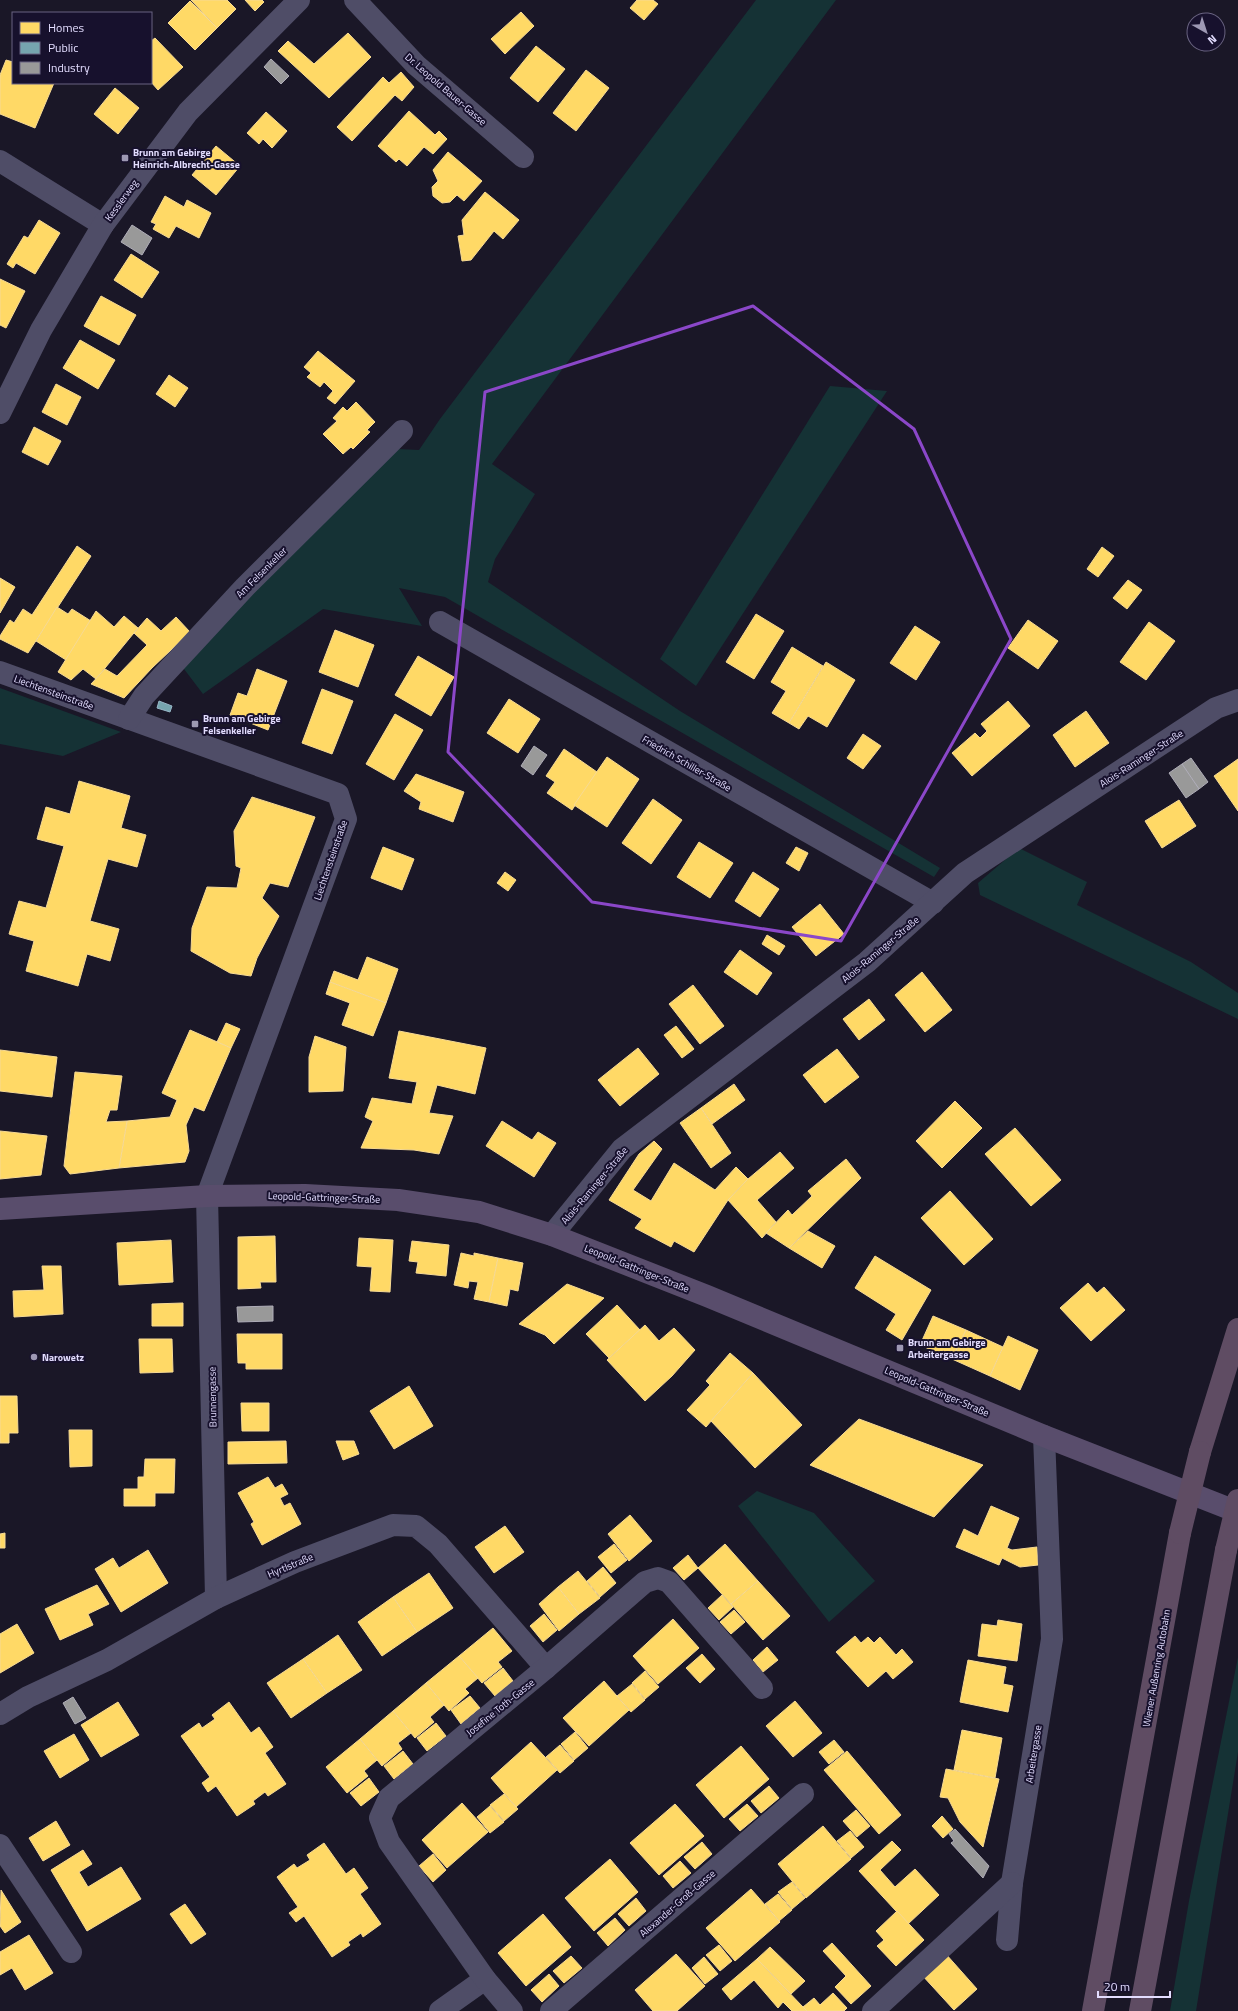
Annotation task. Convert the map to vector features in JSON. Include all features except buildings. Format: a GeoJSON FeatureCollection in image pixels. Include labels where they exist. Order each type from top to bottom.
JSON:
{"type":"FeatureCollection","features":[{"type":"Feature","properties":{"kind":"highway","name":"Wiener Außenring Autobahn"},"geometry":{"type":"LineString","coordinates":[[1092,2011],[1180,1533],[1200,1452],[1238,1329]]}},
{"type":"Feature","properties":{"kind":"highway"},"geometry":{"type":"LineString","coordinates":[[1140,2011],[1226,1550],[1238,1500]]}},
{"type":"Feature","properties":{"kind":"main road","name":"Leopold-Gattringer-Straße"},"geometry":{"type":"LineString","coordinates":[[0,1209],[207,1196],[305,1195],[398,1200],[479,1212],[552,1235],[707,1296],[1044,1436],[1238,1512]]}},
{"type":"Feature","properties":{"kind":"street","name":"Kesslerweg"},"geometry":{"type":"LineString","coordinates":[[0,413],[42,330],[103,225],[188,112],[299,0]]}},
{"type":"Feature","properties":{"kind":"street","name":"Dr. Leopold Bauer-Gasse"},"geometry":{"type":"LineString","coordinates":[[355,0],[416,65],[523,157]]}},
{"type":"Feature","properties":{"kind":"street"},"geometry":{"type":"LineString","coordinates":[[0,161],[103,225]]}},
{"type":"Feature","properties":{"kind":"street","name":"Am Felsenkeller"},"geometry":{"type":"LineString","coordinates":[[129,720],[144,696],[245,587],[402,431]]}},
{"type":"Feature","properties":{"kind":"street","name":"Friedrich Schiller-Straße"},"geometry":{"type":"LineString","coordinates":[[440,622],[934,903]]}},
{"type":"Feature","properties":{"kind":"street","name":"Liechtensteinstraße"},"geometry":{"type":"LineString","coordinates":[[0,672],[129,720],[338,794],[346,819],[207,1196]]}},
{"type":"Feature","properties":{"kind":"street","name":"Alois-Raminger-Straße"},"geometry":{"type":"LineString","coordinates":[[552,1235],[622,1149],[867,962],[934,903],[965,873],[1216,708],[1238,700]]}},
{"type":"Feature","properties":{"kind":"street","name":"Brunnengasse"},"geometry":{"type":"LineString","coordinates":[[207,1196],[216,1598]]}},
{"type":"Feature","properties":{"kind":"street","name":"Arbeitergasse"},"geometry":{"type":"LineString","coordinates":[[1007,1940],[1012,1883],[1052,1639],[1044,1436]]}},
{"type":"Feature","properties":{"kind":"street","name":"Hyrtlstraße"},"geometry":{"type":"LineString","coordinates":[[0,1714],[28,1697],[107,1660],[216,1598],[295,1562],[393,1525],[416,1526],[438,1544],[546,1668]]}},
{"type":"Feature","properties":{"kind":"street","name":"Josefine Toth-Gasse"},"geometry":{"type":"LineString","coordinates":[[485,1979],[389,1842],[380,1818],[389,1798],[546,1668],[645,1582],[658,1578],[669,1582],[762,1688]]}},
{"type":"Feature","properties":{"kind":"street","name":"Alexander-Groß-Gasse"},"geometry":{"type":"LineString","coordinates":[[551,2011],[803,1794]]}},
{"type":"Feature","properties":{"kind":"street"},"geometry":{"type":"LineString","coordinates":[[0,1846],[71,1952]]}},
{"type":"Feature","properties":{"kind":"street"},"geometry":{"type":"LineString","coordinates":[[873,2011],[1012,1883]]}},
{"type":"Feature","properties":{"kind":"street"},"geometry":{"type":"LineString","coordinates":[[440,2011],[485,1979],[512,2011]]}},
{"type":"Feature","properties":{"kind":"highlighted area"},"geometry":{"type":"Polygon","coordinates":[[[753,306],[914,429],[1011,639],[841,941],[592,902],[448,752],[485,392],[753,306]]]}},
{"type":"Feature","properties":{"kind":"green space"},"geometry":{"type":"Polygon","coordinates":[[[756,0],[836,0],[492,464],[535,494],[495,559],[488,582],[680,711],[940,868],[934,877],[445,597],[399,588],[422,626],[323,609],[203,694],[184,669],[174,671],[397,449],[419,450],[440,419],[756,0]]]}},
{"type":"Feature","properties":{"kind":"green space"},"geometry":{"type":"Polygon","coordinates":[[[830,386],[887,391],[696,686],[660,659],[830,386]]]}},
{"type":"Feature","properties":{"kind":"green space"},"geometry":{"type":"Polygon","coordinates":[[[0,688],[121,732],[63,756],[0,744],[0,688]]]}},
{"type":"Feature","properties":{"kind":"green space"},"geometry":{"type":"Polygon","coordinates":[[[1019,848],[1087,882],[1077,905],[1191,962],[1238,993],[1238,1019],[980,895],[978,883],[1019,848]]]}},
{"type":"Feature","properties":{"kind":"green space"},"geometry":{"type":"Polygon","coordinates":[[[757,1491],[814,1513],[875,1581],[829,1622],[738,1506],[757,1491]]]}},
{"type":"Feature","properties":{"kind":"green space"},"geometry":{"type":"Polygon","coordinates":[[[1238,1657],[1238,1752],[1196,2011],[1170,2011],[1189,1901],[1238,1657]]]}},
{"type":"Feature","properties":{"kind":"place","name":"Brunn am Gebirge Heinrich-Albrecht-Gasse"},"geometry":{"type":"Point","coordinates":[125,158]}},
{"type":"Feature","properties":{"kind":"place","name":"Brunn am Gebirge Felsenkeller"},"geometry":{"type":"Point","coordinates":[195,724]}},
{"type":"Feature","properties":{"kind":"place","name":"Brunn am Gebirge Arbeitergasse"},"geometry":{"type":"Point","coordinates":[900,1348]}},
{"type":"Feature","properties":{"kind":"place","name":"Narowetz"},"geometry":{"type":"Point","coordinates":[34,1357]}}]}
